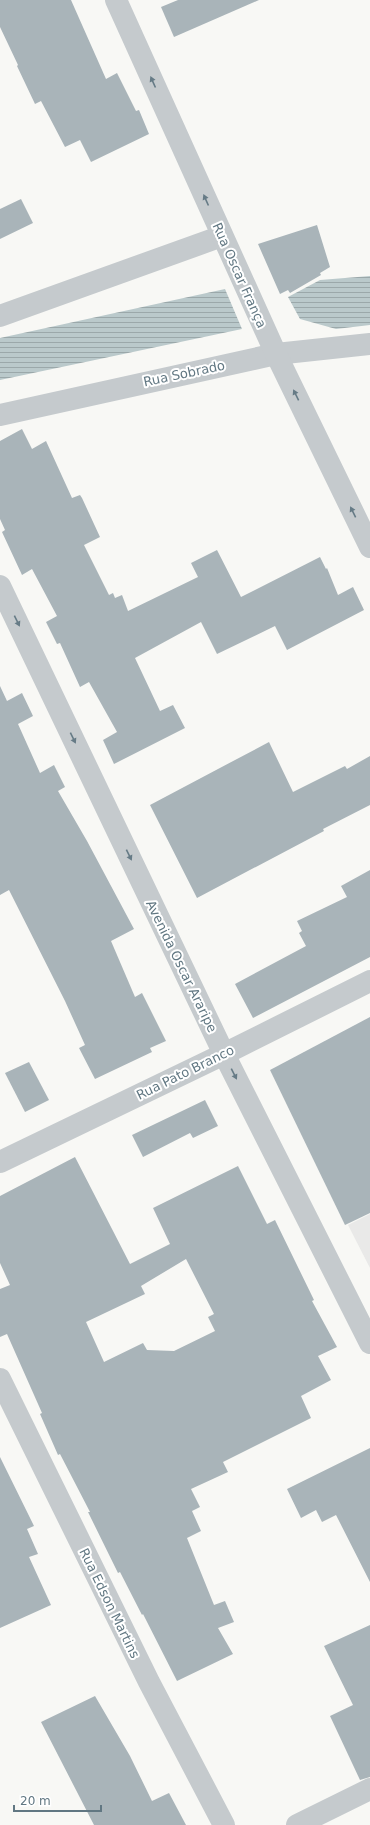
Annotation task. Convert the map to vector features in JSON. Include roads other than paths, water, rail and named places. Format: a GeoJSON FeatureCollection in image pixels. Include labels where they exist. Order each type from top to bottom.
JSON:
{"type":"FeatureCollection","features":[{"type":"Feature","properties":{"kind":"street","name":"Rua Oscar França"},"geometry":{"type":"LineString","coordinates":[[116,0],[276,354],[370,546]]}},
{"type":"Feature","properties":{"kind":"street"},"geometry":{"type":"LineString","coordinates":[[0,316],[222,236]]}},
{"type":"Feature","properties":{"kind":"street","name":"Rua Sobrado"},"geometry":{"type":"LineString","coordinates":[[0,415],[276,354],[370,344]]}},
{"type":"Feature","properties":{"kind":"street","name":"Avenida Oscar Araripe"},"geometry":{"type":"LineString","coordinates":[[0,586],[224,1054],[370,1344]]}},
{"type":"Feature","properties":{"kind":"street","name":"Rua Pato Branco"},"geometry":{"type":"LineString","coordinates":[[0,1162],[224,1054],[370,981]]}},
{"type":"Feature","properties":{"kind":"street","name":"Rua Edson Martins"},"geometry":{"type":"LineString","coordinates":[[0,1379],[149,1682],[224,1825]]}},
{"type":"Feature","properties":{"kind":"street"},"geometry":{"type":"LineString","coordinates":[[297,1825],[370,1789]]}}]}
